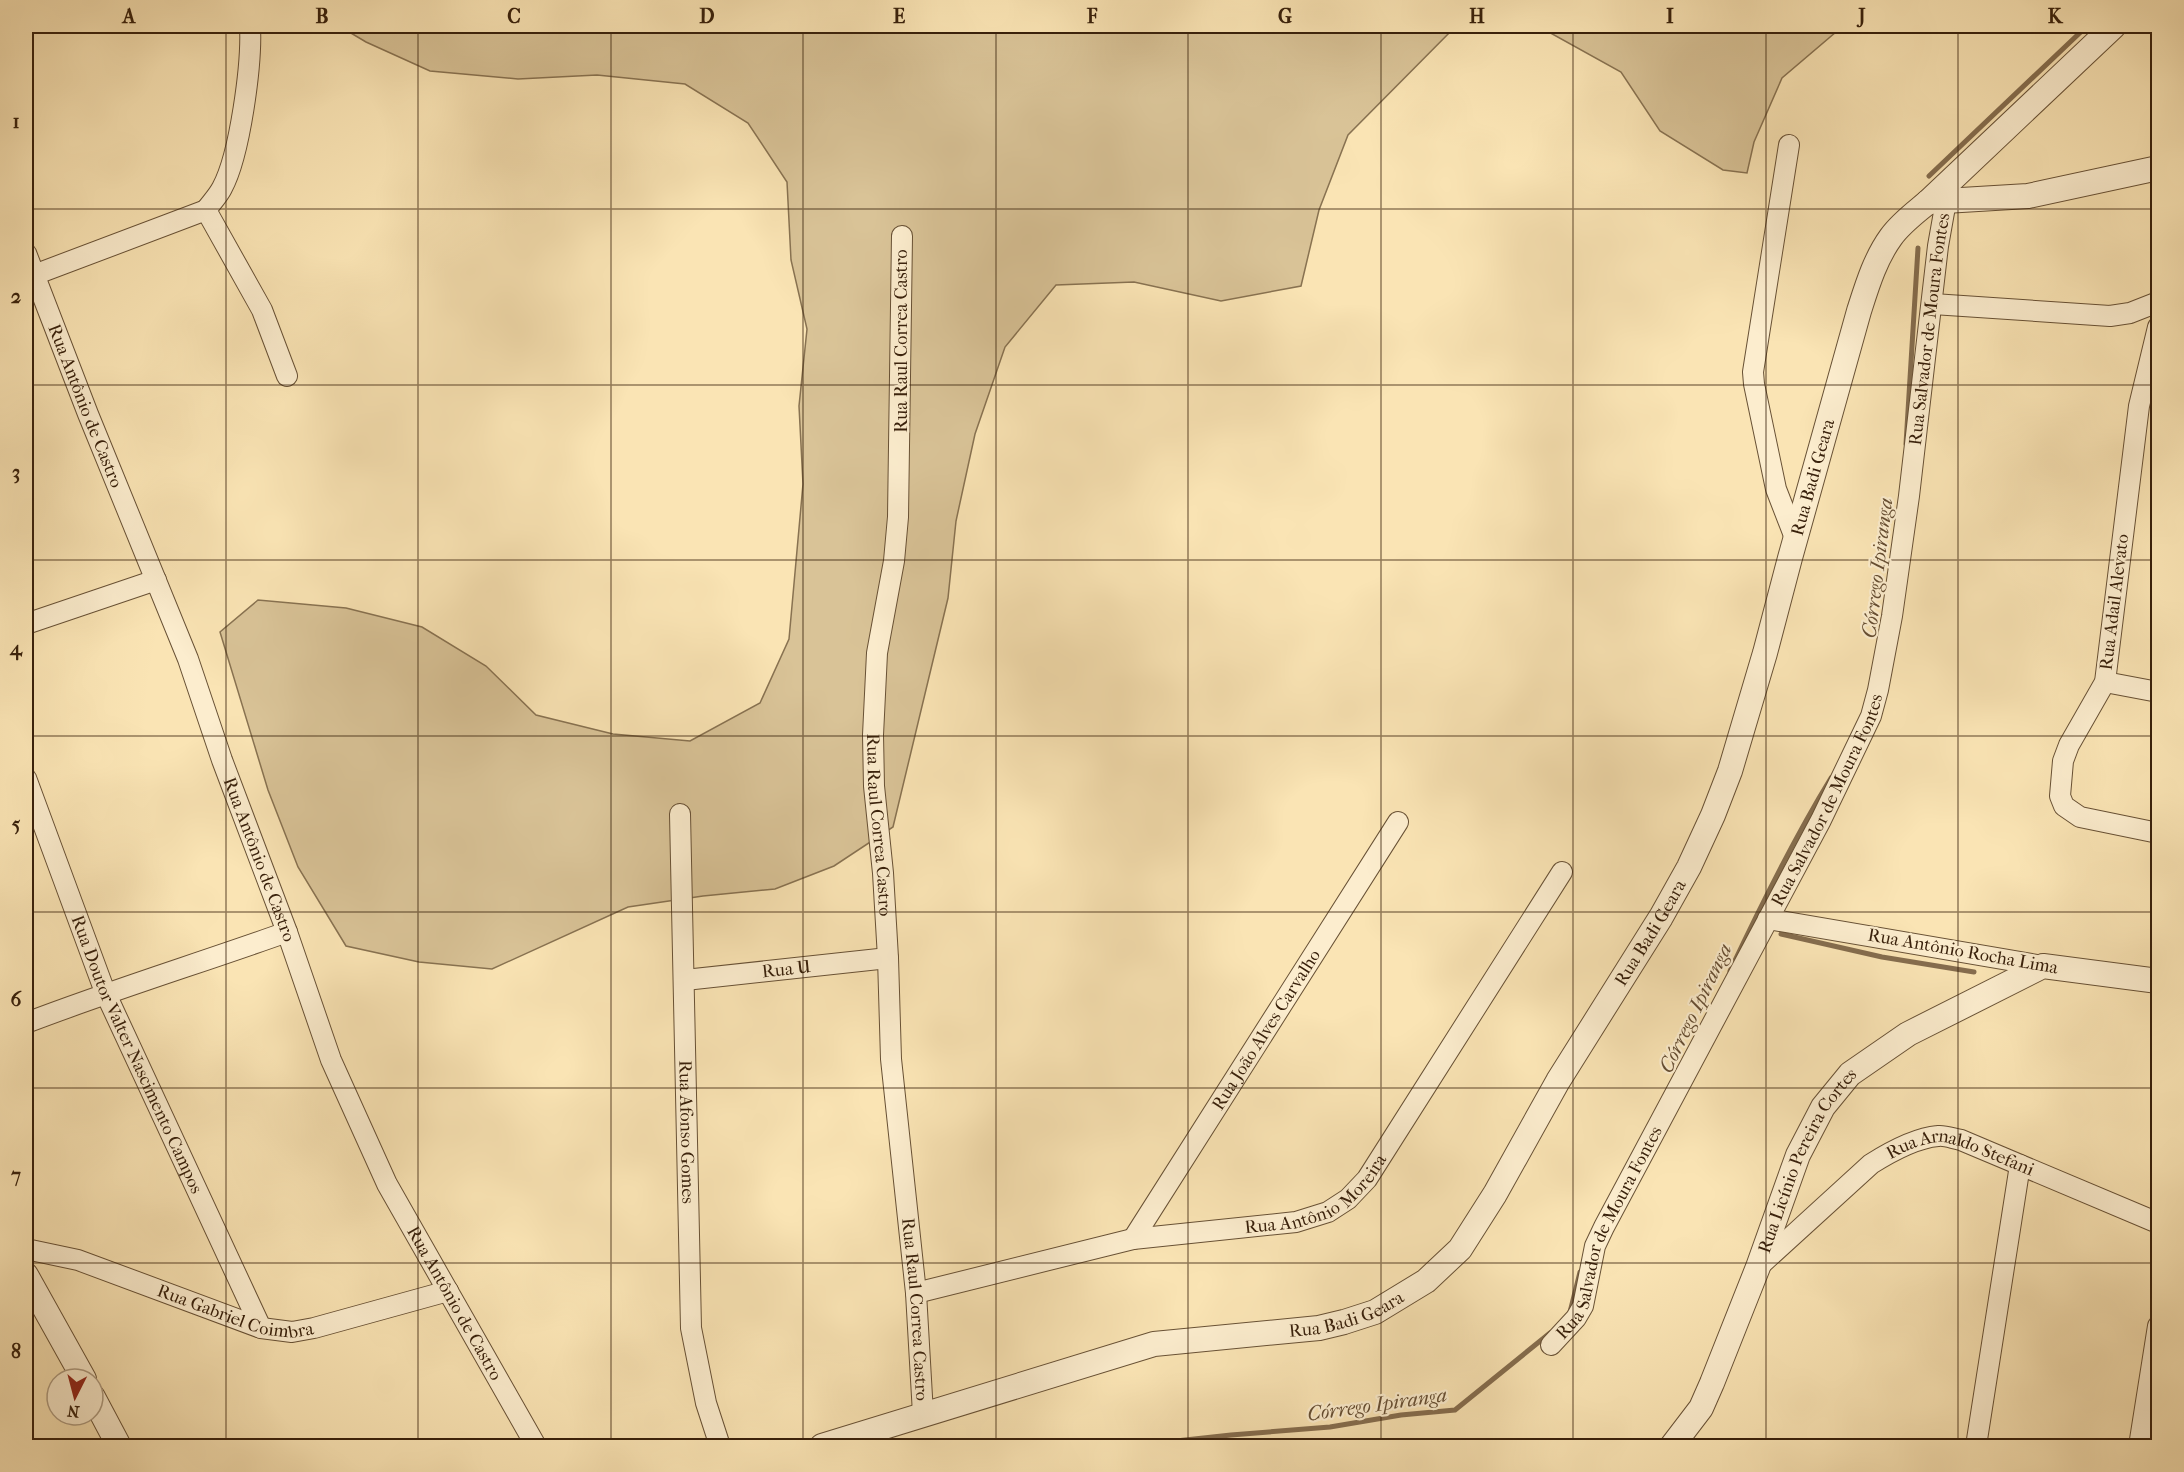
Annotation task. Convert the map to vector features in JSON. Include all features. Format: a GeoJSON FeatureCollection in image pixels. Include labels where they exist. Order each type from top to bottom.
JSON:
{"type":"FeatureCollection","features":[{"type":"Feature","properties":{"kind":"street"},"geometry":{"type":"LineString","coordinates":[[30,277],[206,210],[222,190],[233,156],[244,102],[250,26]]}},
{"type":"Feature","properties":{"kind":"street","name":"Rua Badi Geara"},"geometry":{"type":"LineString","coordinates":[[822,1446],[1154,1344],[1319,1328],[1344,1323],[1376,1312],[1426,1281],[1460,1249],[1495,1194],[1558,1081],[1661,917],[1713,815],[1730,771],[1765,653],[1859,311],[1872,273],[1890,238],[1904,222],[1937,202],[2114,26]]}},
{"type":"Feature","properties":{"kind":"street"},"geometry":{"type":"LineString","coordinates":[[1789,145],[1753,372],[1776,489],[1795,538]]}},
{"type":"Feature","properties":{"kind":"street"},"geometry":{"type":"LineString","coordinates":[[1937,202],[2028,196],[2158,168]]}},
{"type":"Feature","properties":{"kind":"street","name":"Rua Salvador de Moura Fontes"},"geometry":{"type":"LineString","coordinates":[[1551,1346],[1576,1318],[1588,1286],[1596,1246],[1604,1227],[1821,820],[1871,716],[1892,616],[1910,496],[1933,304],[1938,246],[1937,202]]}},
{"type":"Feature","properties":{"kind":"street"},"geometry":{"type":"LineString","coordinates":[[206,210],[262,310],[287,376]]}},
{"type":"Feature","properties":{"kind":"street","name":"Rua Raul Correa Castro"},"geometry":{"type":"LineString","coordinates":[[902,236],[898,517],[894,561],[877,653],[873,735],[874,786],[883,873],[888,958],[891,1059],[916,1293],[923,1414]]}},
{"type":"Feature","properties":{"kind":"street","name":"Rua Antônio de Castro"},"geometry":{"type":"LineString","coordinates":[[26,253],[30,277],[188,659],[222,760],[287,932],[331,1060],[387,1184],[536,1446]]}},
{"type":"Feature","properties":{"kind":"street"},"geometry":{"type":"LineString","coordinates":[[1933,304],[2110,316],[2130,313],[2158,302]]}},
{"type":"Feature","properties":{"kind":"street","name":"Rua Adail Alevato"},"geometry":{"type":"LineString","coordinates":[[2158,327],[2139,406],[2105,682],[2069,745],[2063,761],[2060,796],[2064,806],[2080,817],[2158,833]]}},
{"type":"Feature","properties":{"kind":"street"},"geometry":{"type":"LineString","coordinates":[[26,624],[156,579]]}},
{"type":"Feature","properties":{"kind":"street"},"geometry":{"type":"LineString","coordinates":[[2105,682],[2158,692]]}},
{"type":"Feature","properties":{"kind":"street","name":"Rua Doutor Valter Nascimento Campos"},"geometry":{"type":"LineString","coordinates":[[26,778],[105,992],[261,1328]]}},
{"type":"Feature","properties":{"kind":"street","name":"Rua Afonso Gomes"},"geometry":{"type":"LineString","coordinates":[[680,814],[691,1328],[706,1403],[720,1446]]}},
{"type":"Feature","properties":{"kind":"street","name":"Rua João Alves Carvalho"},"geometry":{"type":"LineString","coordinates":[[1133,1239],[1398,822]]}},
{"type":"Feature","properties":{"kind":"street","name":"Rua Antônio Moreira"},"geometry":{"type":"LineString","coordinates":[[916,1293],[1133,1239],[1296,1222],[1328,1212],[1348,1199],[1367,1179],[1562,872]]}},
{"type":"Feature","properties":{"kind":"street","name":"Rua Antônio Rocha Lima"},"geometry":{"type":"LineString","coordinates":[[1768,919],[2043,966],[2158,981]]}},
{"type":"Feature","properties":{"kind":"street"},"geometry":{"type":"LineString","coordinates":[[26,1023],[105,992],[287,932]]}},
{"type":"Feature","properties":{"kind":"street","name":"Rua U"},"geometry":{"type":"LineString","coordinates":[[685,980],[888,958]]}},
{"type":"Feature","properties":{"kind":"street","name":"Rua Licínio Pereira Cortes"},"geometry":{"type":"LineString","coordinates":[[1672,1446],[1701,1408],[1758,1267],[1798,1155],[1823,1107],[1850,1074],[1908,1034],[2043,966]]}},
{"type":"Feature","properties":{"kind":"street","name":"Rua Arnaldo Stefani"},"geometry":{"type":"LineString","coordinates":[[1758,1267],[1871,1164],[1888,1153],[1939,1136],[1961,1140],[2158,1223]]}},
{"type":"Feature","properties":{"kind":"street"},"geometry":{"type":"LineString","coordinates":[[1976,1446],[2020,1165]]}},
{"type":"Feature","properties":{"kind":"street","name":"Rua Gabriel Coimbra"},"geometry":{"type":"LineString","coordinates":[[26,1249],[78,1260],[261,1328],[292,1332],[448,1291]]}},
{"type":"Feature","properties":{"kind":"street"},"geometry":{"type":"LineString","coordinates":[[26,1275],[77,1367]]}},
{"type":"Feature","properties":{"kind":"street"},"geometry":{"type":"LineString","coordinates":[[2139,1446],[2158,1326]]}},
{"type":"Feature","properties":{"kind":"street"},"geometry":{"type":"LineString","coordinates":[[105,1420],[119,1446]]}},
{"type":"Feature","properties":{"kind":"shaded area"},"geometry":{"type":"Polygon","coordinates":[[[339,26],[1456,26],[1348,135],[1319,210],[1301,286],[1221,301],[1134,282],[1056,285],[1005,347],[975,434],[956,521],[948,598],[893,827],[834,866],[775,889],[703,896],[628,907],[492,969],[419,962],[346,946],[298,867],[268,790],[220,632],[258,600],[346,608],[422,627],[486,666],[536,715],[613,734],[690,741],[760,703],[789,639],[803,484],[799,406],[807,329],[791,260],[787,182],[748,123],[685,84],[597,75],[518,79],[430,71],[366,42],[339,26]]]}},
{"type":"Feature","properties":{"kind":"shaded area"},"geometry":{"type":"Polygon","coordinates":[[[1487,26],[1843,26],[1782,78],[1754,142],[1747,173],[1723,170],[1660,131],[1621,72],[1547,31],[1487,26]]]}},
{"type":"Feature","properties":{"kind":"waterway","name":"Córrego Ipiranga"},"geometry":{"type":"LineString","coordinates":[[1929,176],[2087,26]]}},
{"type":"Feature","properties":{"kind":"waterway","name":"Córrego Ipiranga"},"geometry":{"type":"LineString","coordinates":[[1906,444],[1918,248]]}},
{"type":"Feature","properties":{"kind":"waterway","name":"Córrego Ipiranga"},"geometry":{"type":"LineString","coordinates":[[1730,971],[1778,873],[1831,778]]}},
{"type":"Feature","properties":{"kind":"waterway"},"geometry":{"type":"LineString","coordinates":[[1781,934],[1882,957],[1974,972]]}},
{"type":"Feature","properties":{"kind":"waterway","name":"Córrego Ipiranga"},"geometry":{"type":"LineString","coordinates":[[1570,1312],[1580,1272]]}},
{"type":"Feature","properties":{"kind":"waterway","name":"Córrego Ipiranga"},"geometry":{"type":"LineString","coordinates":[[1130,1446],[1330,1427],[1401,1415],[1455,1410],[1550,1333]]}}]}
